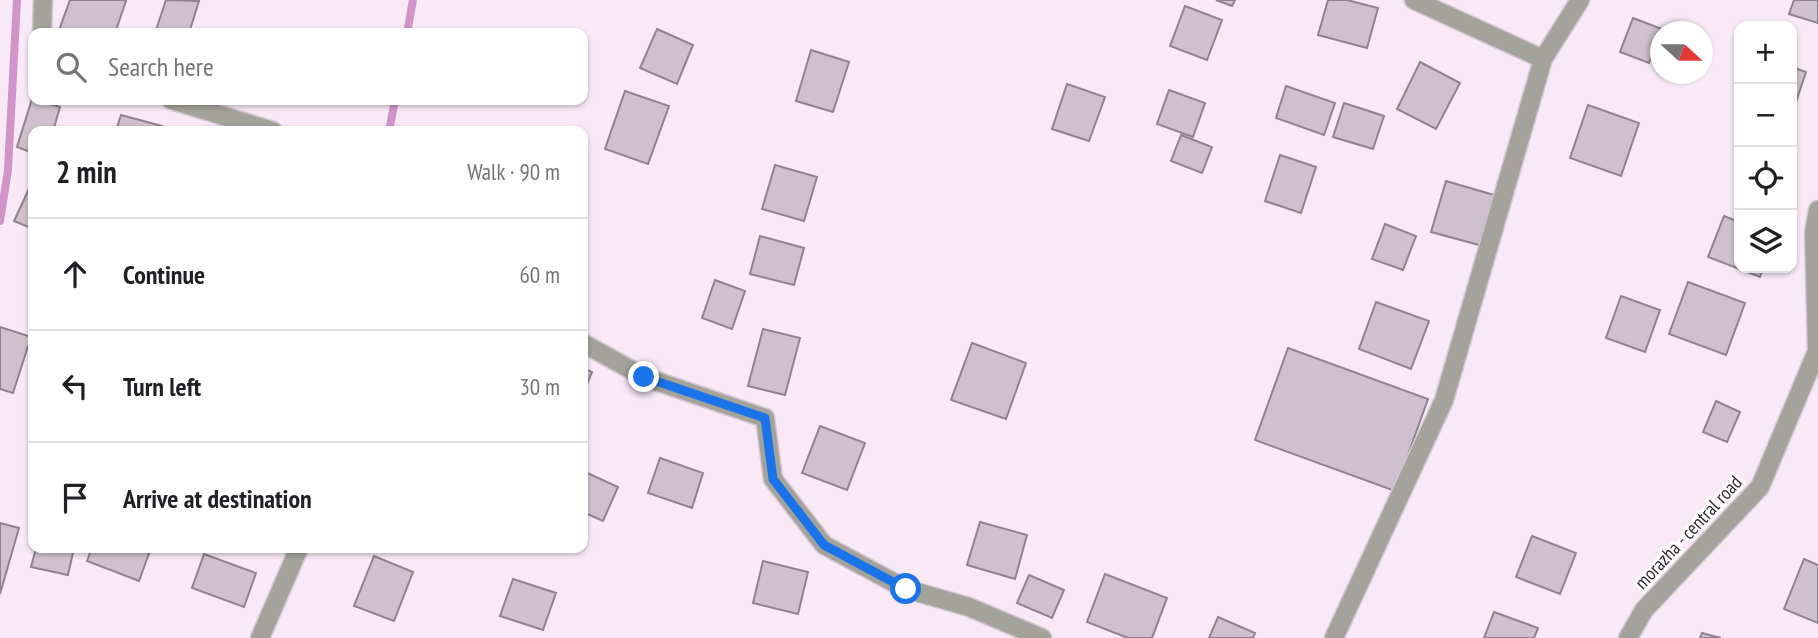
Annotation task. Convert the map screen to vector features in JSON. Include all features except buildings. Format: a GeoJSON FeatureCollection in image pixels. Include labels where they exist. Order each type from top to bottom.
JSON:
{"type":"FeatureCollection","features":[{"type":"Feature","properties":{"kind":"street"},"geometry":{"type":"LineString","coordinates":[[42,28],[43,0]]}},
{"type":"Feature","properties":{"kind":"street"},"geometry":{"type":"LineString","coordinates":[[1414,0],[1543,59]]}},
{"type":"Feature","properties":{"kind":"street"},"geometry":{"type":"LineString","coordinates":[[1334,638],[1444,400],[1543,59],[1580,0]]}},
{"type":"Feature","properties":{"kind":"street"},"geometry":{"type":"LineString","coordinates":[[187,105],[257,126]]}},
{"type":"Feature","properties":{"kind":"street","name":"morazha - central road"},"geometry":{"type":"LineString","coordinates":[[1628,638],[1644,610],[1760,487],[1817,351],[1814,232],[1818,210]]}},
{"type":"Feature","properties":{"kind":"street"},"geometry":{"type":"LineString","coordinates":[[588,346],[644,377],[765,418],[773,479],[824,545],[906,589],[969,607],[1042,638]]}},
{"type":"Feature","properties":{"kind":"street"},"geometry":{"type":"LineString","coordinates":[[260,638],[297,553]]}},
{"type":"Feature","properties":{"kind":"waterway"},"geometry":{"type":"LineString","coordinates":[[0,221],[8,170],[17,0]]}},
{"type":"Feature","properties":{"kind":"waterway"},"geometry":{"type":"LineString","coordinates":[[408,28],[413,0]]}},
{"type":"Feature","properties":{"kind":"waterway"},"geometry":{"type":"LineString","coordinates":[[390,126],[394,105]]}},
{"type":"Feature","properties":{"kind":"route"},"geometry":{"type":"LineString","coordinates":[[644,377],[765,418],[773,479],[824,545],[906,589]]}}]}
